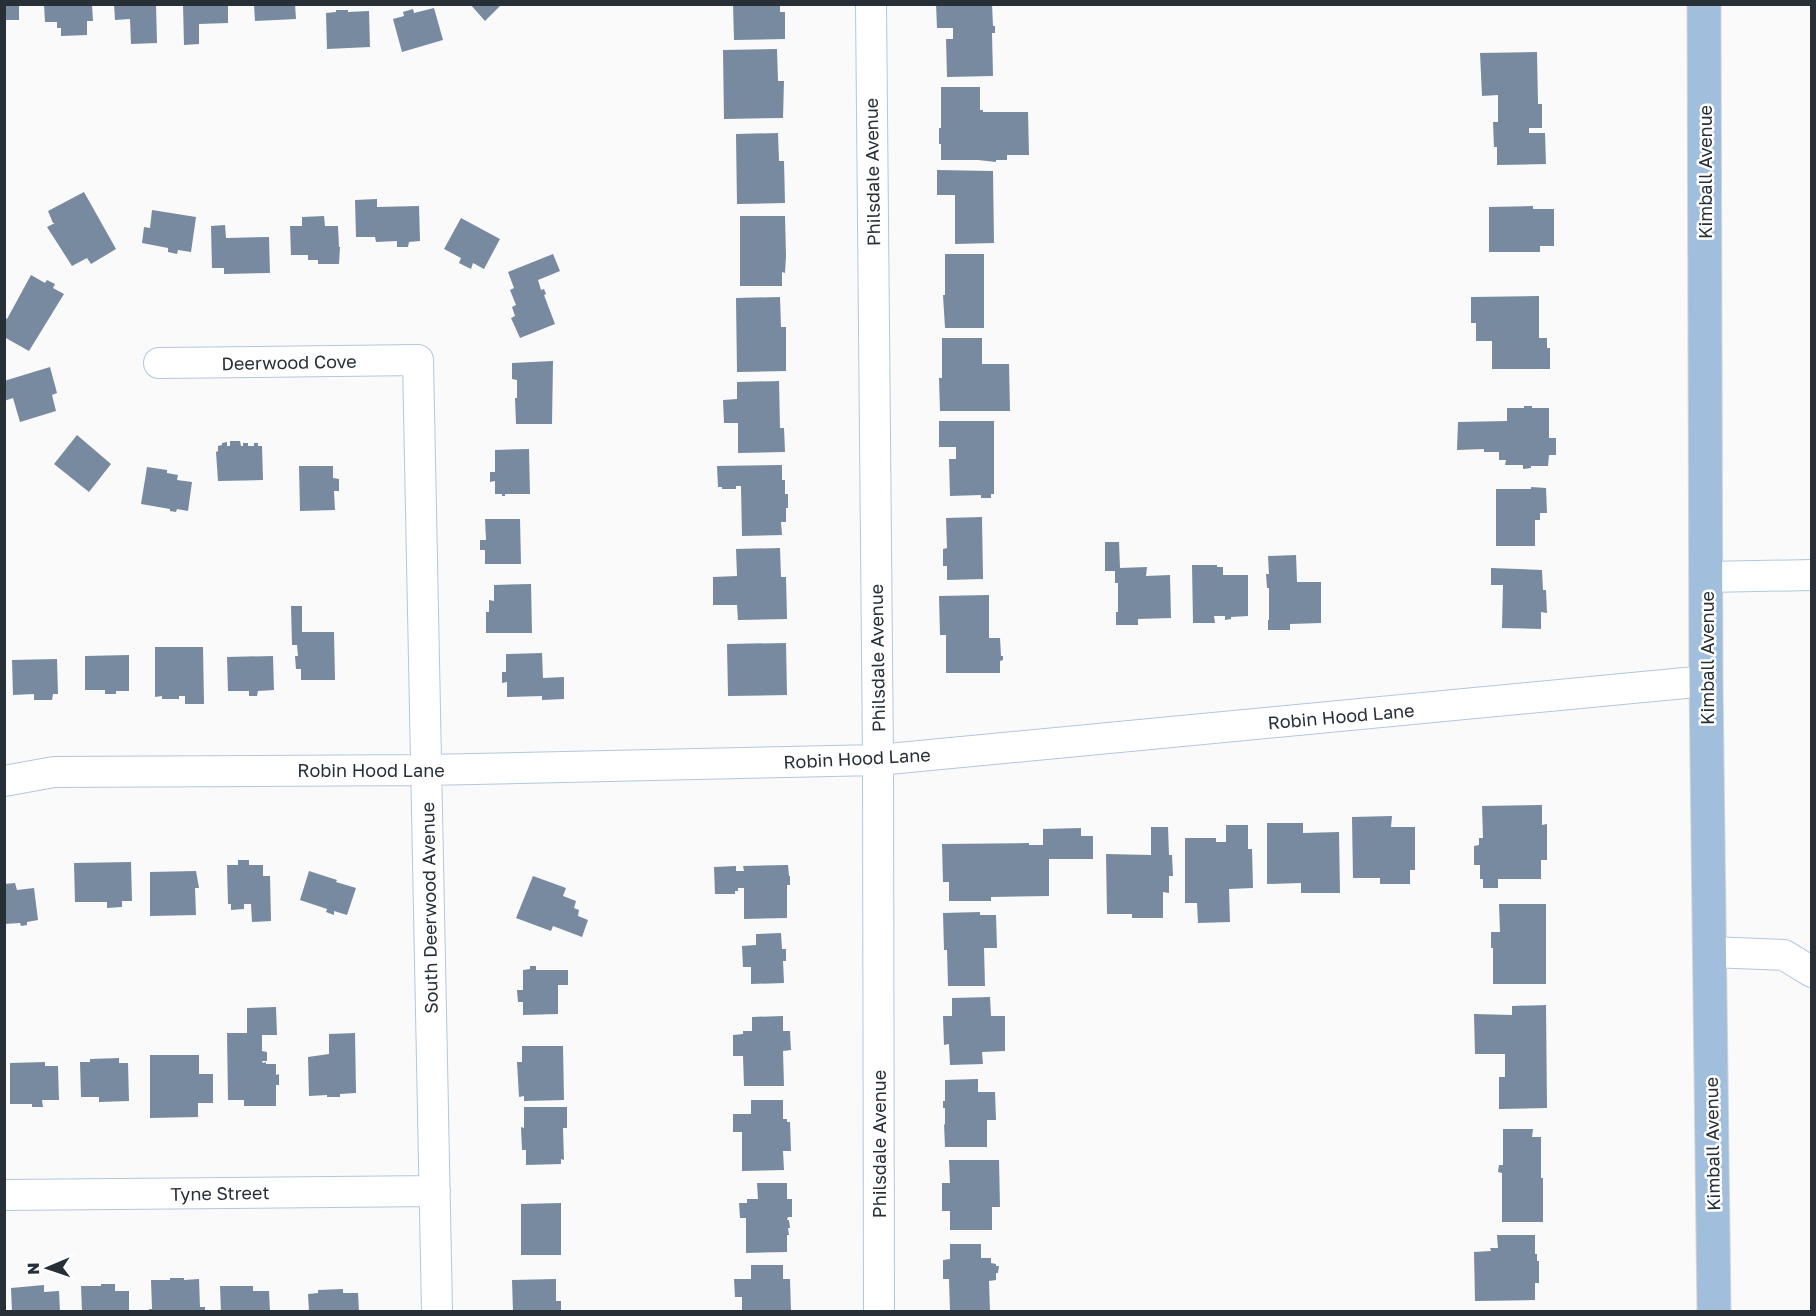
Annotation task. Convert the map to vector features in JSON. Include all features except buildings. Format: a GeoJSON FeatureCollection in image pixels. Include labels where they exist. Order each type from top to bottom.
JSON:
{"type":"FeatureCollection","features":[{"type":"Feature","properties":{"kind":"main road","name":"Kimball Avenue"},"geometry":{"type":"LineString","coordinates":[[1704,4],[1706,681],[1714,1311]]}},
{"type":"Feature","properties":{"kind":"street","name":"Philsdale Avenue"},"geometry":{"type":"LineString","coordinates":[[871,4],[878,760],[879,1311]]}},
{"type":"Feature","properties":{"kind":"street","name":"Deerwood Cove"},"geometry":{"type":"LineString","coordinates":[[159,363],[418,360]]}},
{"type":"Feature","properties":{"kind":"street","name":"South Deerwood Avenue"},"geometry":{"type":"LineString","coordinates":[[418,360],[437,1311]]}},
{"type":"Feature","properties":{"kind":"street"},"geometry":{"type":"LineString","coordinates":[[1707,577],[1812,574]]}},
{"type":"Feature","properties":{"kind":"street","name":"Robin Hood Lane"},"geometry":{"type":"LineString","coordinates":[[4,781],[54,772],[426,770],[878,760],[1706,681]]}},
{"type":"Feature","properties":{"kind":"street"},"geometry":{"type":"LineString","coordinates":[[1710,952],[1784,955],[1812,972]]}},
{"type":"Feature","properties":{"kind":"street","name":"Tyne Street"},"geometry":{"type":"LineString","coordinates":[[4,1195],[435,1191]]}}]}
